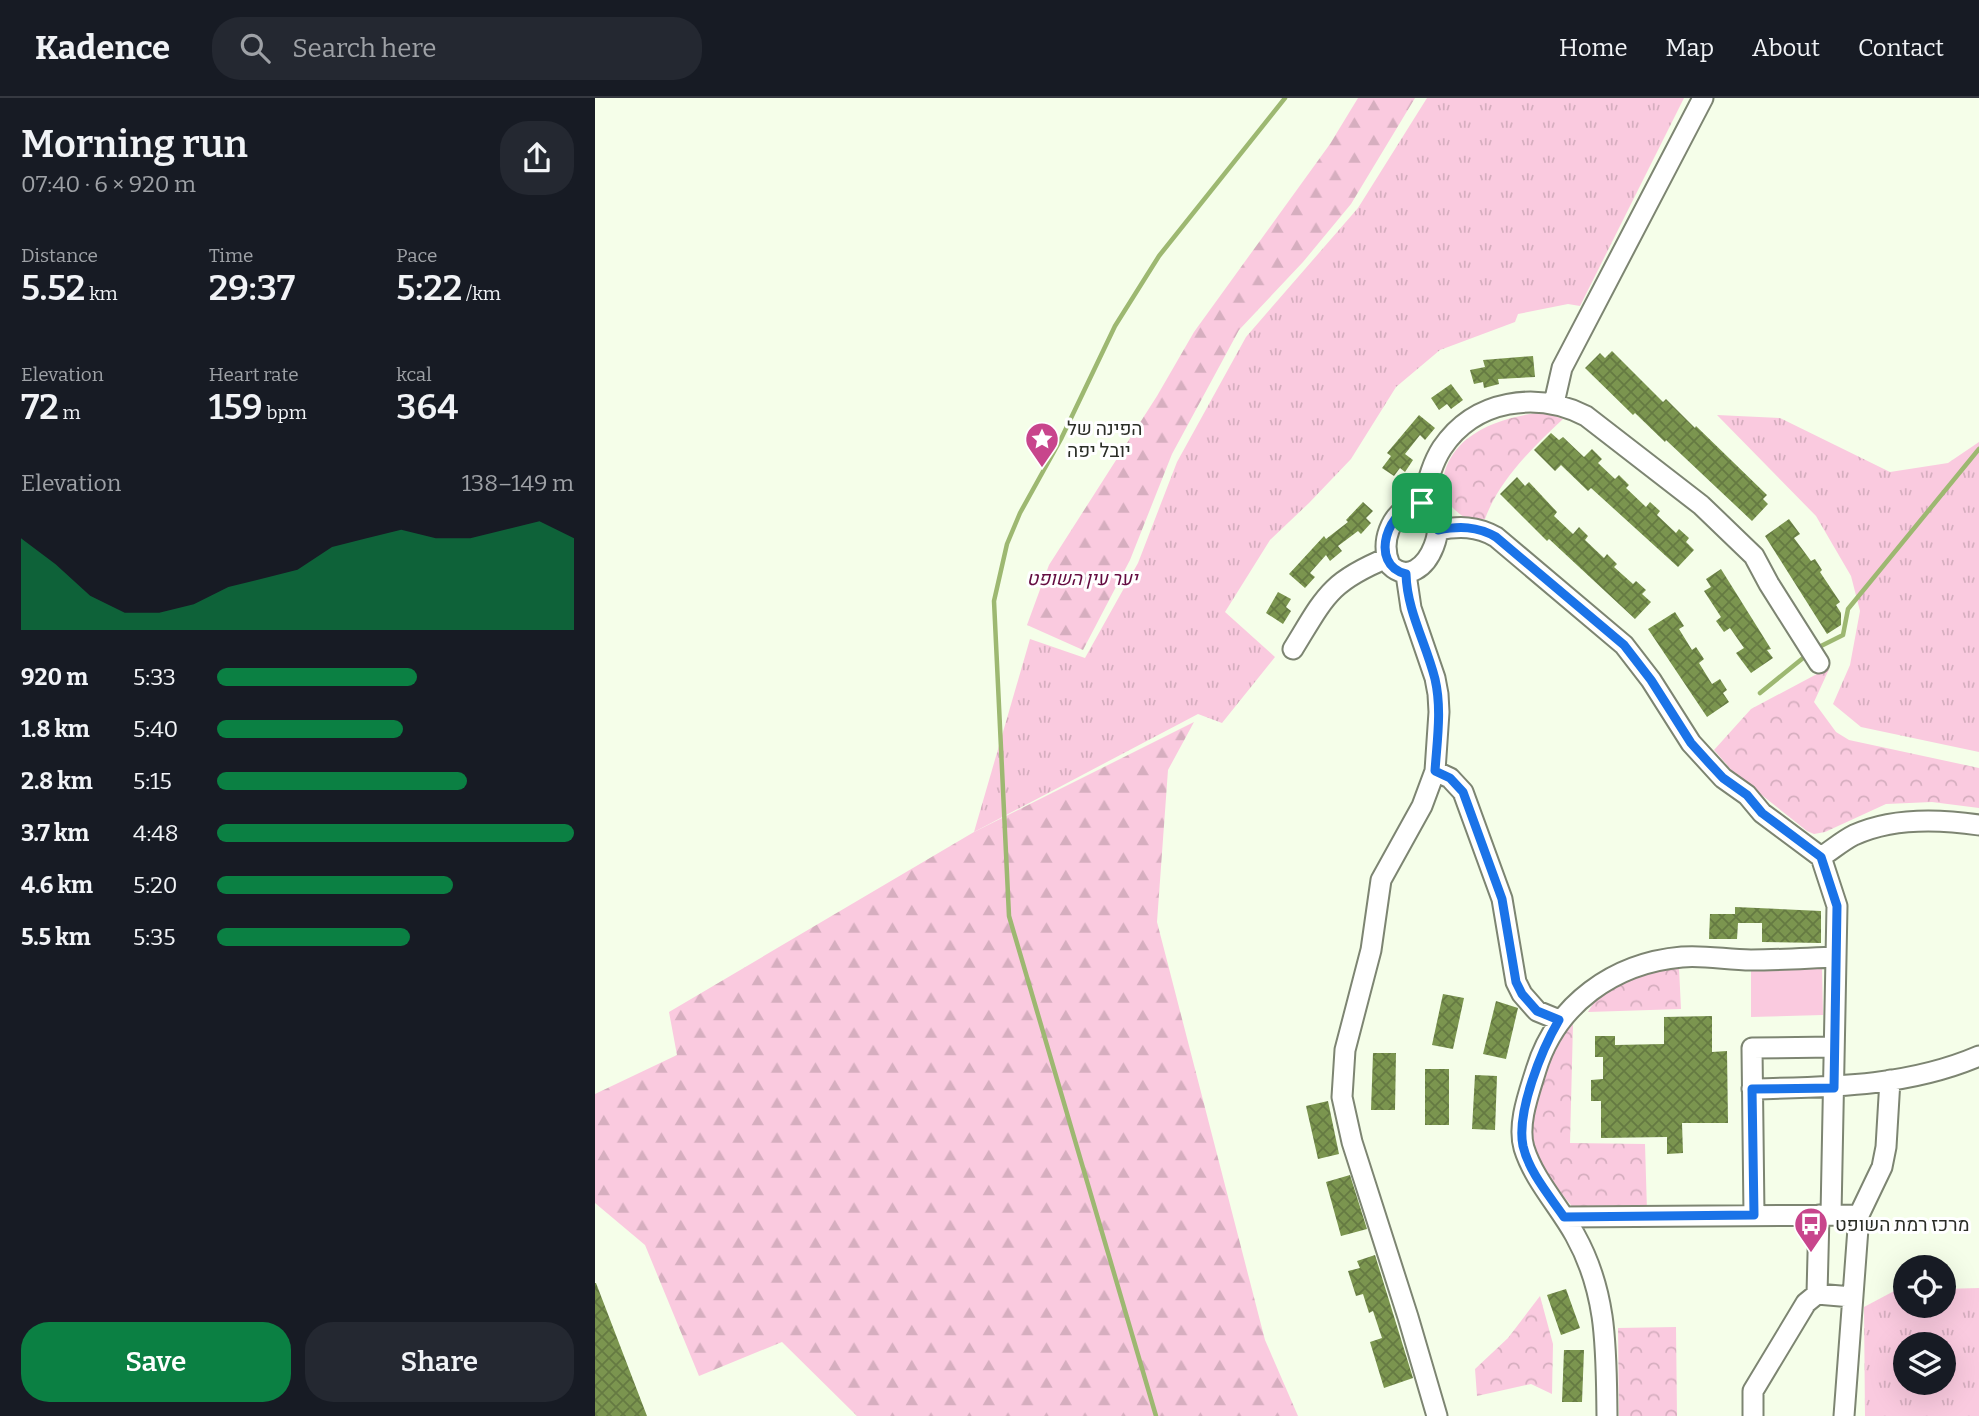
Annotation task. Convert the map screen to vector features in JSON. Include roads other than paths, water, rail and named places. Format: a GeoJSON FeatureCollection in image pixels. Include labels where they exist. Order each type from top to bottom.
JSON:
{"type":"FeatureCollection","features":[{"type":"Feature","properties":{"kind":"street"},"geometry":{"type":"LineString","coordinates":[[1554,403],[1562,369],[1703,98]]}},
{"type":"Feature","properties":{"kind":"street"},"geometry":{"type":"LineString","coordinates":[[1422,503],[1431,470],[1441,450],[1453,434],[1468,422],[1497,407],[1515,403],[1534,401],[1570,408],[1595,422],[1701,505],[1754,556],[1819,663]]}},
{"type":"Feature","properties":{"kind":"street"},"geometry":{"type":"LineString","coordinates":[[1406,574],[1424,564],[1438,530],[1435,514],[1422,503]]}},
{"type":"Feature","properties":{"kind":"street"},"geometry":{"type":"LineString","coordinates":[[1406,574],[1396,570],[1387,558],[1387,540],[1393,521],[1405,508],[1422,503]]}},
{"type":"Feature","properties":{"kind":"street"},"geometry":{"type":"LineString","coordinates":[[1438,530],[1458,526],[1485,531],[1496,537],[1624,645],[1651,680],[1691,743],[1723,778],[1747,795],[1762,813],[1821,857],[1837,906],[1834,1088],[1817,1294]]}},
{"type":"Feature","properties":{"kind":"street"},"geometry":{"type":"LineString","coordinates":[[1293,649],[1324,598],[1335,586],[1362,568],[1387,558]]}},
{"type":"Feature","properties":{"kind":"street"},"geometry":{"type":"LineString","coordinates":[[1406,574],[1411,608],[1438,694],[1435,771],[1422,806],[1381,880],[1371,950],[1345,1050],[1342,1078],[1345,1115],[1352,1142],[1437,1416]]}},
{"type":"Feature","properties":{"kind":"street"},"geometry":{"type":"LineString","coordinates":[[1435,771],[1450,778],[1463,792],[1502,899],[1513,966],[1522,994],[1537,1011],[1559,1020]]}},
{"type":"Feature","properties":{"kind":"street"},"geometry":{"type":"LineString","coordinates":[[1821,857],[1855,835],[1897,824],[1954,821],[1979,825]]}},
{"type":"Feature","properties":{"kind":"street"},"geometry":{"type":"LineString","coordinates":[[1607,1416],[1604,1317],[1586,1260],[1564,1217],[1536,1176],[1523,1145],[1523,1126],[1537,1066],[1546,1042],[1559,1020],[1577,1001],[1597,986],[1636,967],[1656,961],[1682,957],[1755,960],[1836,957]]}},
{"type":"Feature","properties":{"kind":"street"},"geometry":{"type":"LineString","coordinates":[[1754,1215],[1752,1048],[1834,1047]]}},
{"type":"Feature","properties":{"kind":"street"},"geometry":{"type":"LineString","coordinates":[[1752,1089],[1834,1088],[1890,1080],[1934,1073],[1979,1056]]}},
{"type":"Feature","properties":{"kind":"street"},"geometry":{"type":"LineString","coordinates":[[1844,1416],[1859,1215],[1882,1167],[1886,1147],[1890,1080]]}},
{"type":"Feature","properties":{"kind":"street"},"geometry":{"type":"LineString","coordinates":[[1564,1217],[1859,1215]]}},
{"type":"Feature","properties":{"kind":"street"},"geometry":{"type":"LineString","coordinates":[[1753,1416],[1753,1391],[1806,1303],[1817,1294],[1852,1297]]}},
{"type":"Feature","properties":{"kind":"waterway"},"geometry":{"type":"LineString","coordinates":[[1156,1416],[1009,916],[994,601],[1007,544],[1020,513],[1061,439],[1115,326],[1159,256],[1285,98]]}},
{"type":"Feature","properties":{"kind":"waterway"},"geometry":{"type":"LineString","coordinates":[[1815,649],[1843,635],[1848,609],[1979,449]]}},
{"type":"Feature","properties":{"kind":"waterway"},"geometry":{"type":"LineString","coordinates":[[1760,693],[1808,654]]}},
{"type":"Feature","properties":{"kind":"place","name":"הפינה של יובל יפה"},"geometry":{"type":"Point","coordinates":[1042,469]}},
{"type":"Feature","properties":{"kind":"place","name":"מרכז רמת השופט"},"geometry":{"type":"Point","coordinates":[1811,1254]}},
{"type":"Feature","properties":{"kind":"park label","name":"יער עין השופט"},"geometry":{"type":"Point","coordinates":[1082,578]}}]}
